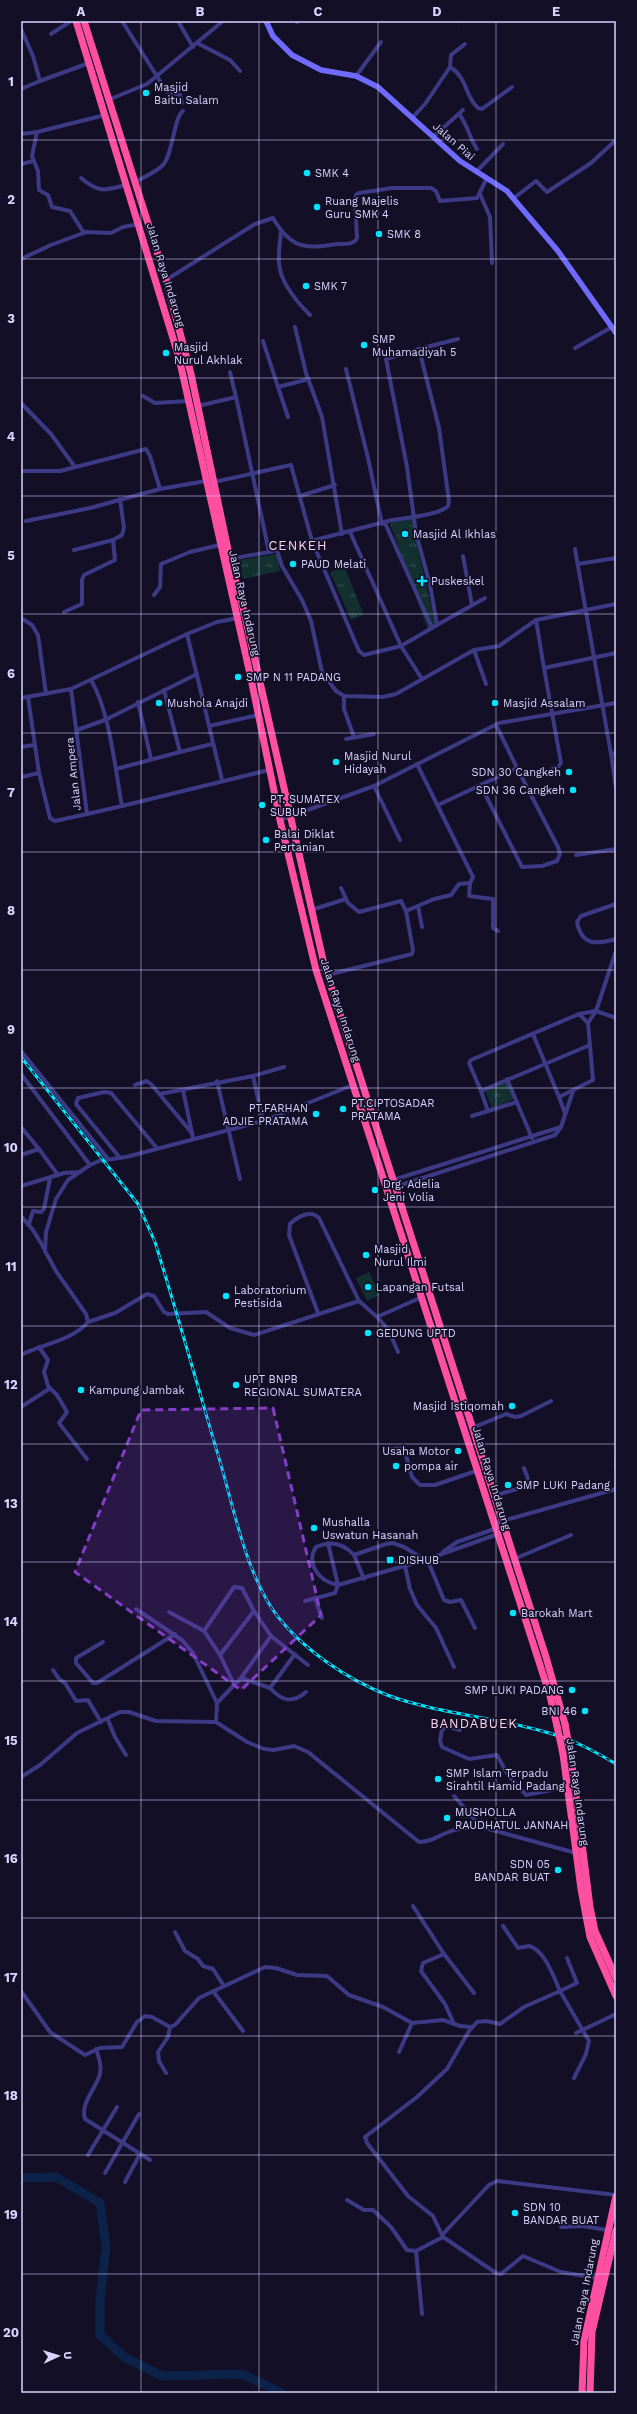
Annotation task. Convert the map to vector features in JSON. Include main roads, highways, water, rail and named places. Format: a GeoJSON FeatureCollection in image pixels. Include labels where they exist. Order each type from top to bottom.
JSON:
{"type":"FeatureCollection","features":[{"type":"Feature","properties":{"kind":"highway","name":"Jalan Raya Indarung"},"geometry":{"type":"LineString","coordinates":[[76,21],[105,115],[122,157]]}},
{"type":"Feature","properties":{"kind":"highway","name":"Jalan Raya Indarung"},"geometry":{"type":"LineString","coordinates":[[84,21],[108,100],[139,224],[180,364],[206,481],[230,559],[245,616],[289,817],[327,975],[472,1428],[471,1437],[479,1470],[500,1527],[565,1724],[574,1778],[590,1907],[595,1931],[616,1978]]}},
{"type":"Feature","properties":{"kind":"highway","name":"Jalan Raya Indarung"},"geometry":{"type":"LineString","coordinates":[[130,184],[166,280],[188,362],[214,482],[220,529],[220,546],[280,820],[316,970],[425,1307],[493,1496],[500,1527],[514,1559],[558,1726],[576,1853],[590,1937],[616,1996]]}},
{"type":"Feature","properties":{"kind":"highway"},"geometry":{"type":"LineString","coordinates":[[180,364],[188,362]]}},
{"type":"Feature","properties":{"kind":"highway"},"geometry":{"type":"LineString","coordinates":[[192,420],[200,418]]}},
{"type":"Feature","properties":{"kind":"highway"},"geometry":{"type":"LineString","coordinates":[[275,795],[284,793]]}},
{"type":"Feature","properties":{"kind":"highway"},"geometry":{"type":"LineString","coordinates":[[425,1307],[432,1304]]}},
{"type":"Feature","properties":{"kind":"highway"},"geometry":{"type":"LineString","coordinates":[[566,1780],[574,1778]]}},
{"type":"Feature","properties":{"kind":"highway","name":"Jalan Raya Indarung"},"geometry":{"type":"LineString","coordinates":[[583,2392],[584,2341],[596,2278],[616,2196]]}},
{"type":"Feature","properties":{"kind":"highway","name":"Jalan Raya Indarung"},"geometry":{"type":"LineString","coordinates":[[590,2393],[592,2332],[616,2230]]}},
{"type":"Feature","properties":{"kind":"waterway"},"geometry":{"type":"LineString","coordinates":[[459,25],[461,21]]}},
{"type":"Feature","properties":{"kind":"waterway"},"geometry":{"type":"LineString","coordinates":[[21,2178],[56,2177],[100,2203],[106,2247],[100,2301],[100,2335],[124,2357],[162,2376],[242,2374],[282,2393]]}},
{"type":"Feature","properties":{"kind":"railway"},"geometry":{"type":"LineString","coordinates":[[21,1057],[138,1204],[155,1242],[243,1544],[258,1583],[267,1601],[278,1617],[301,1641],[328,1663],[357,1681],[387,1695],[427,1707],[509,1723],[549,1733],[584,1746],[616,1764]]}},
{"type":"Feature","properties":{"kind":"place","name":"Masjid Baitu Salam"},"geometry":{"type":"Point","coordinates":[146,93]}},
{"type":"Feature","properties":{"kind":"place","name":"SMK 4"},"geometry":{"type":"Point","coordinates":[307,173]}},
{"type":"Feature","properties":{"kind":"place","name":"Ruang Majelis Guru SMK 4"},"geometry":{"type":"Point","coordinates":[317,207]}},
{"type":"Feature","properties":{"kind":"place","name":"SMK 8"},"geometry":{"type":"Point","coordinates":[379,234]}},
{"type":"Feature","properties":{"kind":"place","name":"SMK 7"},"geometry":{"type":"Point","coordinates":[306,286]}},
{"type":"Feature","properties":{"kind":"place","name":"SMP Muhamadiyah 5"},"geometry":{"type":"Point","coordinates":[364,345]}},
{"type":"Feature","properties":{"kind":"place","name":"Masjid Nurul Akhlak"},"geometry":{"type":"Point","coordinates":[166,353]}},
{"type":"Feature","properties":{"kind":"place","name":"Masjid Al Ikhlas"},"geometry":{"type":"Point","coordinates":[405,534]}},
{"type":"Feature","properties":{"kind":"place","name":"PAUD Melati"},"geometry":{"type":"Point","coordinates":[293,564]}},
{"type":"Feature","properties":{"kind":"place","name":"Puskeskel"},"geometry":{"type":"Point","coordinates":[422,581]}},
{"type":"Feature","properties":{"kind":"place","name":"SMP N 11 PADANG"},"geometry":{"type":"Point","coordinates":[238,677]}},
{"type":"Feature","properties":{"kind":"place","name":"Mushola Anajdi"},"geometry":{"type":"Point","coordinates":[159,703]}},
{"type":"Feature","properties":{"kind":"place","name":"Masjid Assalam"},"geometry":{"type":"Point","coordinates":[495,703]}},
{"type":"Feature","properties":{"kind":"place","name":"Masjid Nurul Hidayah"},"geometry":{"type":"Point","coordinates":[336,762]}},
{"type":"Feature","properties":{"kind":"place","name":"SDN 30 Cangkeh"},"geometry":{"type":"Point","coordinates":[569,772]}},
{"type":"Feature","properties":{"kind":"place","name":"SDN 36 Cangkeh"},"geometry":{"type":"Point","coordinates":[573,790]}},
{"type":"Feature","properties":{"kind":"place","name":"PT. SUMATEX SUBUR"},"geometry":{"type":"Point","coordinates":[262,805]}},
{"type":"Feature","properties":{"kind":"place","name":"Balai Diklat Pertanian"},"geometry":{"type":"Point","coordinates":[266,840]}},
{"type":"Feature","properties":{"kind":"place","name":"PT.CIPTOSADAR PRATAMA"},"geometry":{"type":"Point","coordinates":[343,1109]}},
{"type":"Feature","properties":{"kind":"place","name":"PT.FARHAN ADJIE PRATAMA"},"geometry":{"type":"Point","coordinates":[316,1114]}},
{"type":"Feature","properties":{"kind":"place","name":"Drg. Adelia Jeni Volia"},"geometry":{"type":"Point","coordinates":[375,1190]}},
{"type":"Feature","properties":{"kind":"place","name":"Masjid Nurul Ilmi"},"geometry":{"type":"Point","coordinates":[366,1255]}},
{"type":"Feature","properties":{"kind":"place","name":"Lapangan Futsal"},"geometry":{"type":"Point","coordinates":[368,1287]}},
{"type":"Feature","properties":{"kind":"place","name":"Laboratorium Pestisida"},"geometry":{"type":"Point","coordinates":[226,1296]}},
{"type":"Feature","properties":{"kind":"place","name":"GEDUNG UPTD"},"geometry":{"type":"Point","coordinates":[368,1333]}},
{"type":"Feature","properties":{"kind":"place","name":"UPT BNPB REGIONAL SUMATERA"},"geometry":{"type":"Point","coordinates":[236,1385]}},
{"type":"Feature","properties":{"kind":"place","name":"Kampung Jambak"},"geometry":{"type":"Point","coordinates":[81,1390]}},
{"type":"Feature","properties":{"kind":"place","name":"Masjid Istiqomah"},"geometry":{"type":"Point","coordinates":[512,1406]}},
{"type":"Feature","properties":{"kind":"place","name":"Usaha Motor"},"geometry":{"type":"Point","coordinates":[458,1451]}},
{"type":"Feature","properties":{"kind":"place","name":"pompa air"},"geometry":{"type":"Point","coordinates":[396,1466]}},
{"type":"Feature","properties":{"kind":"place","name":"SMP LUKI Padang"},"geometry":{"type":"Point","coordinates":[508,1485]}},
{"type":"Feature","properties":{"kind":"place","name":"Mushalla Uswatun Hasanah"},"geometry":{"type":"Point","coordinates":[314,1528]}},
{"type":"Feature","properties":{"kind":"place","name":"DISHUB"},"geometry":{"type":"Point","coordinates":[390,1560]}},
{"type":"Feature","properties":{"kind":"place","name":"Barokah Mart"},"geometry":{"type":"Point","coordinates":[513,1613]}},
{"type":"Feature","properties":{"kind":"place","name":"SMP LUKI PADANG"},"geometry":{"type":"Point","coordinates":[572,1690]}},
{"type":"Feature","properties":{"kind":"place","name":"BNI 46"},"geometry":{"type":"Point","coordinates":[585,1711]}},
{"type":"Feature","properties":{"kind":"place","name":"SMP Islam Terpadu Sirahtil Hamid Padang"},"geometry":{"type":"Point","coordinates":[438,1779]}},
{"type":"Feature","properties":{"kind":"place","name":"MUSHOLLA RAUDHATUL JANNAH"},"geometry":{"type":"Point","coordinates":[447,1818]}},
{"type":"Feature","properties":{"kind":"place","name":"SDN 05 BANDAR BUAT"},"geometry":{"type":"Point","coordinates":[558,1870]}},
{"type":"Feature","properties":{"kind":"place","name":"SDN 10 BANDAR BUAT"},"geometry":{"type":"Point","coordinates":[515,2213]}},
{"type":"Feature","properties":{"kind":"district","name":"CENKEH"},"geometry":{"type":"Point","coordinates":[298,545]}},
{"type":"Feature","properties":{"kind":"district","name":"BANDABUEK"},"geometry":{"type":"Point","coordinates":[474,1723]}}]}
